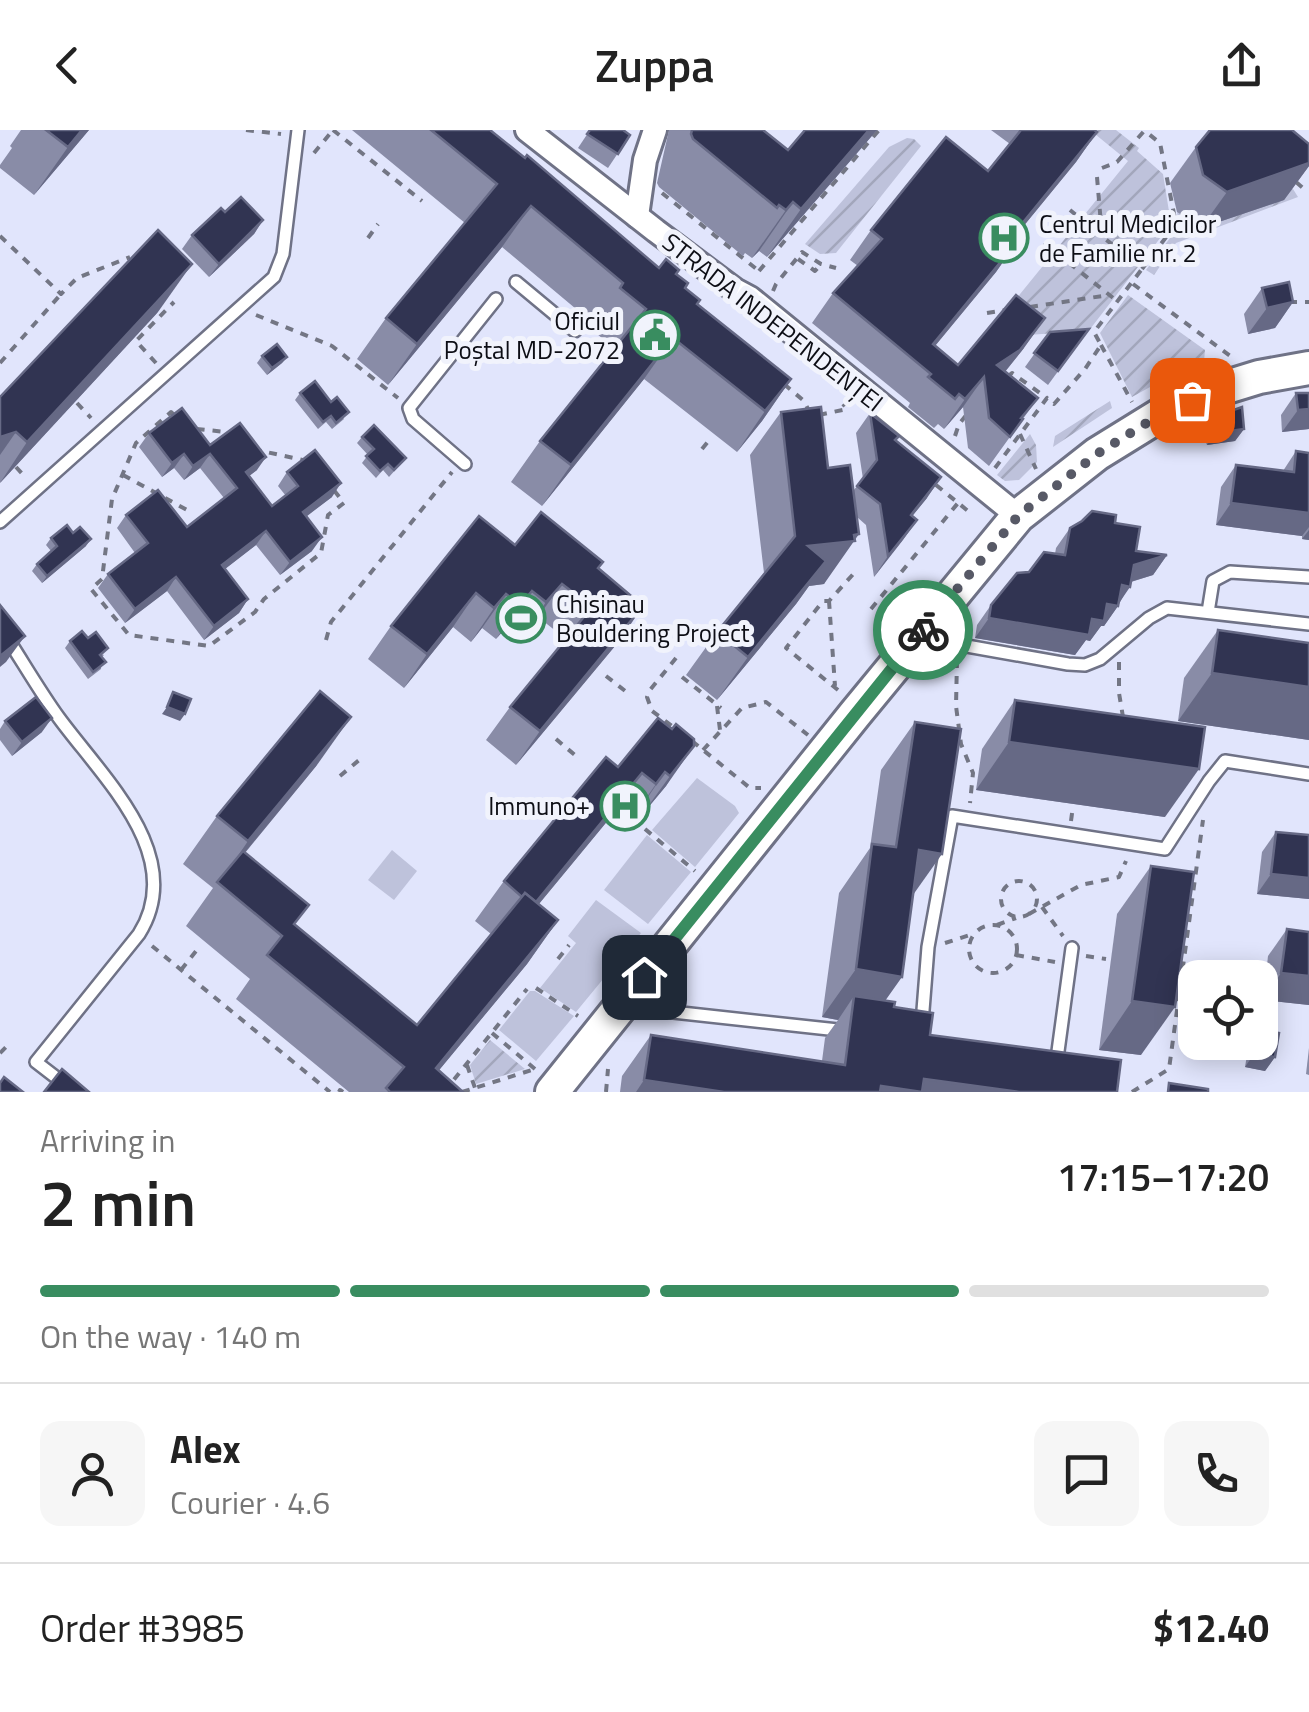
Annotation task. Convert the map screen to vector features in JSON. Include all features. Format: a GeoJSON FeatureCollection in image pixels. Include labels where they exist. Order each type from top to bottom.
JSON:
{"type":"FeatureCollection","features":[{"type":"Feature","properties":{"kind":"main road"},"geometry":{"type":"LineString","coordinates":[[552,1092],[1018,516],[1097,454],[1164,412],[1259,377],[1309,368]]}},
{"type":"Feature","properties":{"kind":"street","name":"STRADA INDEPENDENȚEI"},"geometry":{"type":"LineString","coordinates":[[527,130],[750,298],[1018,516]]}},
{"type":"Feature","properties":{"kind":"street"},"geometry":{"type":"LineString","coordinates":[[637,216],[651,182],[645,160],[655,130]]}},
{"type":"Feature","properties":{"kind":"lane"},"geometry":{"type":"LineString","coordinates":[[0,522],[274,277],[286,236],[298,130]]}},
{"type":"Feature","properties":{"kind":"lane"},"geometry":{"type":"LineString","coordinates":[[516,282],[575,331]]}},
{"type":"Feature","properties":{"kind":"lane"},"geometry":{"type":"LineString","coordinates":[[463,462],[414,420],[410,408],[496,299]]}},
{"type":"Feature","properties":{"kind":"lane"},"geometry":{"type":"LineString","coordinates":[[1208,612],[1212,581],[1230,572],[1309,577]]}},
{"type":"Feature","properties":{"kind":"lane"},"geometry":{"type":"LineString","coordinates":[[918,638],[1085,665],[1100,659],[1167,608],[1309,624]]}},
{"type":"Feature","properties":{"kind":"lane"},"geometry":{"type":"LineString","coordinates":[[0,627],[58,716],[122,799],[148,852],[155,880],[149,917],[139,934],[36,1062],[75,1092]]}},
{"type":"Feature","properties":{"kind":"lane"},"geometry":{"type":"LineString","coordinates":[[921,1042],[928,946],[952,816],[1165,849],[1225,762],[1309,774]]}},
{"type":"Feature","properties":{"kind":"lane"},"geometry":{"type":"LineString","coordinates":[[1056,1066],[1072,948]]}},
{"type":"Feature","properties":{"kind":"lane"},"geometry":{"type":"LineString","coordinates":[[621,1006],[868,1034]]}},
{"type":"Feature","properties":{"kind":"lane"},"geometry":{"type":"LineString","coordinates":[[1038,1064],[1072,1072]]}},
{"type":"Feature","properties":{"kind":"path"},"geometry":{"type":"LineString","coordinates":[[246,130],[281,134]]}},
{"type":"Feature","properties":{"kind":"path"},"geometry":{"type":"LineString","coordinates":[[312,155],[334,130],[422,201]]}},
{"type":"Feature","properties":{"kind":"path"},"geometry":{"type":"LineString","coordinates":[[651,182],[757,274],[879,130]]}},
{"type":"Feature","properties":{"kind":"path"},"geometry":{"type":"LineString","coordinates":[[1102,168],[1118,162],[1145,130],[1160,142],[1176,224],[1094,332],[1132,402]]}},
{"type":"Feature","properties":{"kind":"path"},"geometry":{"type":"LineString","coordinates":[[1097,176],[1102,236]]}},
{"type":"Feature","properties":{"kind":"path"},"geometry":{"type":"LineString","coordinates":[[1290,178],[1309,189]]}},
{"type":"Feature","properties":{"kind":"path"},"geometry":{"type":"LineString","coordinates":[[1070,210],[1142,269]]}},
{"type":"Feature","properties":{"kind":"path"},"geometry":{"type":"LineString","coordinates":[[368,238],[378,224]]}},
{"type":"Feature","properties":{"kind":"path"},"geometry":{"type":"LineString","coordinates":[[0,236],[61,294]]}},
{"type":"Feature","properties":{"kind":"path"},"geometry":{"type":"LineString","coordinates":[[1044,243],[1117,302]]}},
{"type":"Feature","properties":{"kind":"path"},"geometry":{"type":"LineString","coordinates":[[776,300],[772,292],[776,284],[802,252],[820,264],[836,268]]}},
{"type":"Feature","properties":{"kind":"path"},"geometry":{"type":"LineString","coordinates":[[0,364],[77,278],[130,257]]}},
{"type":"Feature","properties":{"kind":"path"},"geometry":{"type":"LineString","coordinates":[[1132,283],[1234,358]]}},
{"type":"Feature","properties":{"kind":"path"},"geometry":{"type":"LineString","coordinates":[[986,313],[1109,296]]}},
{"type":"Feature","properties":{"kind":"path"},"geometry":{"type":"LineString","coordinates":[[165,373],[136,342],[174,302]]}},
{"type":"Feature","properties":{"kind":"path"},"geometry":{"type":"LineString","coordinates":[[1279,302],[1309,302]]}},
{"type":"Feature","properties":{"kind":"path"},"geometry":{"type":"LineString","coordinates":[[238,308],[332,346],[410,408]]}},
{"type":"Feature","properties":{"kind":"path"},"geometry":{"type":"LineString","coordinates":[[1004,380],[1012,372],[1054,404],[1086,370],[1102,345]]}},
{"type":"Feature","properties":{"kind":"path"},"geometry":{"type":"LineString","coordinates":[[776,378],[804,401],[809,417],[847,410]]}},
{"type":"Feature","properties":{"kind":"path"},"geometry":{"type":"LineString","coordinates":[[980,488],[1047,398]]}},
{"type":"Feature","properties":{"kind":"path"},"geometry":{"type":"LineString","coordinates":[[77,404],[102,430]]}},
{"type":"Feature","properties":{"kind":"path"},"geometry":{"type":"LineString","coordinates":[[952,445],[959,424],[969,411]]}},
{"type":"Feature","properties":{"kind":"path"},"geometry":{"type":"LineString","coordinates":[[171,412],[188,428],[234,432],[248,448],[312,462],[344,503],[328,515],[321,553],[209,646],[129,634],[91,589],[102,579],[112,499],[122,475],[136,443],[171,412]]}},
{"type":"Feature","properties":{"kind":"path"},"geometry":{"type":"LineString","coordinates":[[1020,434],[1036,469]]}},
{"type":"Feature","properties":{"kind":"path"},"geometry":{"type":"LineString","coordinates":[[702,449],[711,438]]}},
{"type":"Feature","properties":{"kind":"path"},"geometry":{"type":"LineString","coordinates":[[326,640],[331,622],[463,462]]}},
{"type":"Feature","properties":{"kind":"path"},"geometry":{"type":"LineString","coordinates":[[122,475],[187,510]]}},
{"type":"Feature","properties":{"kind":"path"},"geometry":{"type":"LineString","coordinates":[[931,481],[973,515]]}},
{"type":"Feature","properties":{"kind":"path"},"geometry":{"type":"LineString","coordinates":[[871,609],[958,503]]}},
{"type":"Feature","properties":{"kind":"path"},"geometry":{"type":"LineString","coordinates":[[842,693],[786,648],[823,601],[829,600],[856,571]]}},
{"type":"Feature","properties":{"kind":"path"},"geometry":{"type":"LineString","coordinates":[[829,600],[835,688]]}},
{"type":"Feature","properties":{"kind":"path"},"geometry":{"type":"LineString","coordinates":[[1119,645],[1118,693],[1123,717],[1131,728]]}},
{"type":"Feature","properties":{"kind":"path"},"geometry":{"type":"LineString","coordinates":[[959,646],[956,706],[962,744],[973,773],[968,818]]}},
{"type":"Feature","properties":{"kind":"path"},"geometry":{"type":"LineString","coordinates":[[676,658],[647,697],[652,711],[678,730]]}},
{"type":"Feature","properties":{"kind":"path"},"geometry":{"type":"LineString","coordinates":[[606,676],[629,694]]}},
{"type":"Feature","properties":{"kind":"path"},"geometry":{"type":"LineString","coordinates":[[682,677],[719,707],[720,730]]}},
{"type":"Feature","properties":{"kind":"path"},"geometry":{"type":"LineString","coordinates":[[703,750],[742,708],[766,702],[808,735]]}},
{"type":"Feature","properties":{"kind":"path"},"geometry":{"type":"LineString","coordinates":[[556,739],[576,756]]}},
{"type":"Feature","properties":{"kind":"path"},"geometry":{"type":"LineString","coordinates":[[690,740],[750,788],[766,787]]}},
{"type":"Feature","properties":{"kind":"path"},"geometry":{"type":"LineString","coordinates":[[340,776],[364,756]]}},
{"type":"Feature","properties":{"kind":"path"},"geometry":{"type":"LineString","coordinates":[[1132,1092],[1169,1068],[1209,781]]}},
{"type":"Feature","properties":{"kind":"path"},"geometry":{"type":"LineString","coordinates":[[645,829],[696,872]]}},
{"type":"Feature","properties":{"kind":"path"},"geometry":{"type":"LineString","coordinates":[[998,926],[1012,934],[1016,955],[1002,971],[981,970],[968,952],[973,934],[980,928],[998,926],[1029,914],[1081,885],[1119,877],[1133,844]]}},
{"type":"Feature","properties":{"kind":"path"},"geometry":{"type":"LineString","coordinates":[[1018,917],[1008,913],[1001,899],[1007,885],[1017,880],[1028,883],[1036,892],[1036,904],[1029,914]]}},
{"type":"Feature","properties":{"kind":"path"},"geometry":{"type":"LineString","coordinates":[[1042,908],[1072,948]]}},
{"type":"Feature","properties":{"kind":"path"},"geometry":{"type":"LineString","coordinates":[[928,946],[973,934]]}},
{"type":"Feature","properties":{"kind":"path"},"geometry":{"type":"LineString","coordinates":[[558,959],[568,945]]}},
{"type":"Feature","properties":{"kind":"path"},"geometry":{"type":"LineString","coordinates":[[152,946],[330,1092]]}},
{"type":"Feature","properties":{"kind":"path"},"geometry":{"type":"LineString","coordinates":[[181,970],[196,951]]}},
{"type":"Feature","properties":{"kind":"path"},"geometry":{"type":"LineString","coordinates":[[1016,955],[1070,964]]}},
{"type":"Feature","properties":{"kind":"path"},"geometry":{"type":"LineString","coordinates":[[536,988],[578,1016]]}},
{"type":"Feature","properties":{"kind":"path"},"geometry":{"type":"LineString","coordinates":[[444,1092],[528,989]]}},
{"type":"Feature","properties":{"kind":"path"},"geometry":{"type":"LineString","coordinates":[[462,1092],[534,1069],[492,1033]]}},
{"type":"Feature","properties":{"kind":"path"},"geometry":{"type":"LineString","coordinates":[[0,1054],[8,1044]]}},
{"type":"Feature","properties":{"kind":"path"},"geometry":{"type":"LineString","coordinates":[[606,1092],[608,1063]]}},
{"type":"Feature","properties":{"kind":"path"},"geometry":{"type":"LineString","coordinates":[[467,1064],[477,1090]]}},
{"type":"Feature","properties":{"kind":"shaded area"},"geometry":{"type":"Polygon","coordinates":[[[1090,130],[1116,130],[1163,174],[1171,224],[1084,337],[1071,332],[1028,335],[995,325],[1128,161],[1090,130]]]}},
{"type":"Feature","properties":{"kind":"shaded area"},"geometry":{"type":"Polygon","coordinates":[[[907,138],[921,146],[836,253],[820,254],[805,244],[889,147],[907,138]]]}},
{"type":"Feature","properties":{"kind":"shaded area"},"geometry":{"type":"Polygon","coordinates":[[[1293,189],[1298,197],[1176,243],[1154,275],[1146,270],[1179,226],[1177,212],[1201,228],[1293,189]]]}},
{"type":"Feature","properties":{"kind":"shaded area"},"geometry":{"type":"Polygon","coordinates":[[[1128,295],[1205,350],[1204,362],[1132,397],[1100,333],[1128,295]]]}},
{"type":"Feature","properties":{"kind":"shaded area"},"geometry":{"type":"Polygon","coordinates":[[[1110,401],[1112,408],[1053,447],[1055,436],[1110,401]]]}},
{"type":"Feature","properties":{"kind":"shaded area"},"geometry":{"type":"Polygon","coordinates":[[[1030,434],[1036,445],[1037,462],[1019,480],[1005,481],[997,475],[1030,434]]]}},
{"type":"Feature","properties":{"kind":"shaded area"},"geometry":{"type":"Polygon","coordinates":[[[697,778],[739,813],[695,867],[652,830],[697,778]]]}},
{"type":"Feature","properties":{"kind":"shaded area"},"geometry":{"type":"Polygon","coordinates":[[[647,835],[691,872],[648,924],[604,890],[647,835]]]}},
{"type":"Feature","properties":{"kind":"shaded area"},"geometry":{"type":"Polygon","coordinates":[[[392,850],[417,871],[394,900],[368,880],[392,850]]]}},
{"type":"Feature","properties":{"kind":"shaded area"},"geometry":{"type":"Polygon","coordinates":[[[596,900],[641,933],[576,1012],[540,988],[576,943],[568,936],[596,900]]]}},
{"type":"Feature","properties":{"kind":"shaded area"},"geometry":{"type":"Polygon","coordinates":[[[530,991],[574,1016],[536,1061],[499,1030],[530,991]]]}},
{"type":"Feature","properties":{"kind":"shaded area"},"geometry":{"type":"Polygon","coordinates":[[[490,1040],[525,1069],[476,1084],[470,1065],[490,1040]]]}},
{"type":"Feature","properties":{"kind":"building"},"geometry":{"type":"Polygon","coordinates":[[[46,130],[82,130],[68,147],[46,130]]]}},
{"type":"Feature","properties":{"kind":"building"},"geometry":{"type":"Polygon","coordinates":[[[431,130],[490,130],[525,158],[527,155],[659,268],[666,259],[679,270],[676,274],[688,283],[685,288],[700,300],[697,304],[791,379],[765,411],[673,338],[571,465],[540,441],[646,309],[620,288],[623,283],[531,206],[417,344],[386,318],[497,184],[431,130]]]}},
{"type":"Feature","properties":{"kind":"building"},"geometry":{"type":"Polygon","coordinates":[[[590,130],[623,130],[630,135],[618,154],[587,134],[590,130]]]}},
{"type":"Feature","properties":{"kind":"building"},"geometry":{"type":"Polygon","coordinates":[[[692,130],[763,130],[788,150],[805,130],[869,130],[801,209],[793,202],[786,210],[779,205],[777,208],[693,139],[692,130]]]}},
{"type":"Feature","properties":{"kind":"building"},"geometry":{"type":"Polygon","coordinates":[[[1021,130],[1097,132],[1011,237],[1017,242],[933,344],[958,365],[1016,295],[1045,318],[1020,350],[997,365],[1038,398],[1010,437],[989,418],[984,377],[965,399],[959,394],[955,399],[928,377],[931,374],[833,293],[882,239],[871,230],[946,137],[988,171],[1021,130]]]}},
{"type":"Feature","properties":{"kind":"building"},"geometry":{"type":"Polygon","coordinates":[[[1210,130],[1292,130],[1309,144],[1309,163],[1227,192],[1203,175],[1196,147],[1210,130]]]}},
{"type":"Feature","properties":{"kind":"building"},"geometry":{"type":"Polygon","coordinates":[[[241,197],[263,220],[219,264],[192,235],[221,208],[225,212],[241,197]]]}},
{"type":"Feature","properties":{"kind":"building"},"geometry":{"type":"Polygon","coordinates":[[[158,230],[192,264],[27,442],[16,432],[0,437],[0,397],[158,230]]]}},
{"type":"Feature","properties":{"kind":"building"},"geometry":{"type":"Polygon","coordinates":[[[1289,282],[1293,302],[1267,308],[1262,288],[1289,282]]]}},
{"type":"Feature","properties":{"kind":"building"},"geometry":{"type":"Polygon","coordinates":[[[1089,329],[1058,371],[1034,353],[1050,332],[1089,329]]]}},
{"type":"Feature","properties":{"kind":"building"},"geometry":{"type":"Polygon","coordinates":[[[277,344],[287,357],[272,368],[262,356],[277,344]]]}},
{"type":"Feature","properties":{"kind":"building"},"geometry":{"type":"Polygon","coordinates":[[[315,381],[331,402],[337,397],[349,412],[336,423],[331,416],[323,422],[300,393],[315,381]]]}},
{"type":"Feature","properties":{"kind":"building"},"geometry":{"type":"Polygon","coordinates":[[[1296,393],[1309,393],[1309,409],[1298,410],[1296,393]]]}},
{"type":"Feature","properties":{"kind":"building"},"geometry":{"type":"Polygon","coordinates":[[[821,407],[828,468],[850,465],[859,534],[854,535],[855,541],[808,546],[826,561],[748,657],[717,632],[795,536],[781,412],[821,407]]]}},
{"type":"Feature","properties":{"kind":"building"},"geometry":{"type":"Polygon","coordinates":[[[1242,407],[1244,429],[1216,433],[1211,418],[1242,407]]]}},
{"type":"Feature","properties":{"kind":"building"},"geometry":{"type":"Polygon","coordinates":[[[182,408],[210,445],[240,423],[266,457],[246,472],[272,506],[298,486],[287,472],[315,450],[341,483],[303,512],[322,537],[290,562],[266,531],[222,565],[248,599],[214,626],[176,577],[135,609],[108,574],[148,543],[126,515],[158,490],[187,527],[237,488],[210,454],[193,466],[184,454],[172,463],[149,433],[182,408]]]}},
{"type":"Feature","properties":{"kind":"building"},"geometry":{"type":"Polygon","coordinates":[[[870,413],[899,436],[895,440],[941,477],[911,515],[917,520],[888,556],[880,504],[857,486],[877,460],[870,413]]]}},
{"type":"Feature","properties":{"kind":"building"},"geometry":{"type":"Polygon","coordinates":[[[374,425],[406,458],[394,470],[388,464],[380,471],[366,456],[374,449],[362,437],[374,425]]]}},
{"type":"Feature","properties":{"kind":"building"},"geometry":{"type":"Polygon","coordinates":[[[1296,451],[1309,453],[1309,513],[1231,503],[1236,465],[1294,472],[1296,451]]]}},
{"type":"Feature","properties":{"kind":"building"},"geometry":{"type":"Polygon","coordinates":[[[1092,511],[1116,515],[1115,523],[1140,527],[1136,551],[1167,555],[1134,565],[1130,587],[1122,585],[1118,606],[1107,604],[1104,621],[1092,619],[1089,635],[989,618],[991,605],[1017,573],[1029,572],[1044,552],[1065,555],[1070,528],[1092,511]]]}},
{"type":"Feature","properties":{"kind":"building"},"geometry":{"type":"Polygon","coordinates":[[[541,512],[603,562],[598,568],[643,606],[540,731],[510,707],[592,607],[562,584],[546,602],[532,591],[520,605],[506,594],[494,608],[476,593],[427,654],[391,626],[479,516],[515,545],[541,512]]]}},
{"type":"Feature","properties":{"kind":"building"},"geometry":{"type":"Polygon","coordinates":[[[67,525],[73,533],[80,527],[91,539],[47,576],[37,564],[57,546],[51,538],[67,525]]]}},
{"type":"Feature","properties":{"kind":"building"},"geometry":{"type":"Polygon","coordinates":[[[0,605],[25,636],[0,656],[0,605]]]}},
{"type":"Feature","properties":{"kind":"building"},"geometry":{"type":"Polygon","coordinates":[[[1218,630],[1309,643],[1309,687],[1212,673],[1218,630]]]}},
{"type":"Feature","properties":{"kind":"building"},"geometry":{"type":"Polygon","coordinates":[[[82,631],[88,638],[96,632],[108,648],[100,655],[106,662],[93,672],[70,641],[82,631]]]}},
{"type":"Feature","properties":{"kind":"building"},"geometry":{"type":"Polygon","coordinates":[[[320,691],[351,717],[248,841],[217,816],[320,691]]]}},
{"type":"Feature","properties":{"kind":"building"},"geometry":{"type":"Polygon","coordinates":[[[173,692],[191,699],[185,714],[167,707],[173,692]]]}},
{"type":"Feature","properties":{"kind":"building"},"geometry":{"type":"Polygon","coordinates":[[[36,697],[52,718],[22,742],[5,721],[36,697]]]}},
{"type":"Feature","properties":{"kind":"building"},"geometry":{"type":"Polygon","coordinates":[[[1015,700],[1205,727],[1199,769],[1009,742],[1015,700]]]}},
{"type":"Feature","properties":{"kind":"building"},"geometry":{"type":"Polygon","coordinates":[[[658,718],[672,729],[676,724],[694,739],[694,746],[670,776],[665,772],[656,784],[642,773],[536,902],[525,893],[522,897],[504,881],[606,757],[618,767],[658,718]]]}},
{"type":"Feature","properties":{"kind":"building"},"geometry":{"type":"Polygon","coordinates":[[[915,722],[961,729],[942,854],[919,850],[902,977],[856,969],[872,844],[896,847],[915,722]]]}},
{"type":"Feature","properties":{"kind":"building"},"geometry":{"type":"Polygon","coordinates":[[[1276,832],[1309,835],[1309,878],[1271,874],[1276,832]]]}},
{"type":"Feature","properties":{"kind":"building"},"geometry":{"type":"Polygon","coordinates":[[[243,851],[309,905],[294,924],[417,1025],[525,893],[558,920],[436,1068],[463,1092],[390,1092],[386,1088],[404,1067],[267,955],[282,936],[217,882],[243,851]]]}},
{"type":"Feature","properties":{"kind":"building"},"geometry":{"type":"Polygon","coordinates":[[[1151,866],[1194,872],[1182,960],[1178,960],[1175,1007],[1132,1001],[1151,866]]]}},
{"type":"Feature","properties":{"kind":"building"},"geometry":{"type":"Polygon","coordinates":[[[1287,929],[1309,932],[1309,976],[1281,973],[1287,929]]]}},
{"type":"Feature","properties":{"kind":"building"},"geometry":{"type":"Polygon","coordinates":[[[854,996],[933,1013],[930,1035],[1121,1060],[1117,1092],[1019,1092],[924,1079],[922,1092],[881,1086],[880,1092],[724,1092],[644,1080],[651,1035],[845,1065],[854,996]]]}},
{"type":"Feature","properties":{"kind":"building"},"geometry":{"type":"Polygon","coordinates":[[[62,1069],[89,1092],[44,1092],[62,1069]]]}},
{"type":"Feature","properties":{"kind":"building"},"geometry":{"type":"Polygon","coordinates":[[[4,1077],[23,1092],[0,1092],[4,1077]]]}},
{"type":"Feature","properties":{"kind":"building"},"geometry":{"type":"Polygon","coordinates":[[[1169,1083],[1208,1089],[1208,1092],[1168,1092],[1169,1083]]]}},
{"type":"Feature","properties":{"kind":"way so far"},"geometry":{"type":"LineString","coordinates":[[923,630],[1018,516],[1097,454],[1164,412],[1192,400]]}},
{"type":"Feature","properties":{"kind":"place","name":"Centrul Medicilor de Familie nr. 2"},"geometry":{"type":"Point","coordinates":[1004,238]}},
{"type":"Feature","properties":{"kind":"place","name":"Oficiul Poștal MD-2072"},"geometry":{"type":"Point","coordinates":[655,335]}},
{"type":"Feature","properties":{"kind":"place","name":"Chisinau Bouldering Project"},"geometry":{"type":"Point","coordinates":[521,618]}},
{"type":"Feature","properties":{"kind":"place","name":"Immuno+"},"geometry":{"type":"Point","coordinates":[625,806]}},
{"type":"Feature","properties":{"kind":"route"},"geometry":{"type":"LineString","coordinates":[[644,977],[923,630]]}}]}
